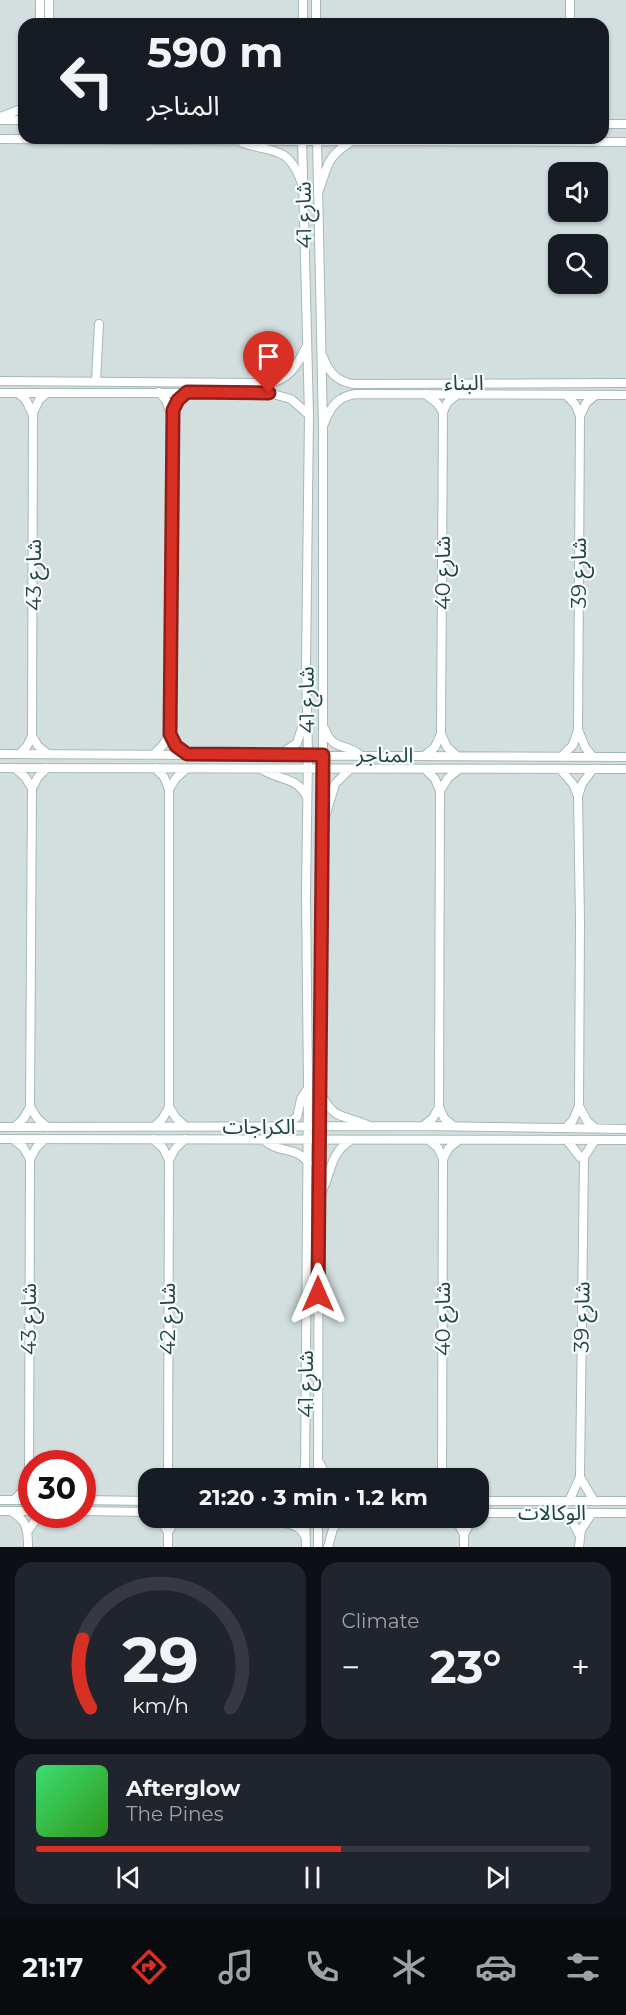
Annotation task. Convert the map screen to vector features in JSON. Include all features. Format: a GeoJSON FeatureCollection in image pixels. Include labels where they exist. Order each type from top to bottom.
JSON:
{"type":"FeatureCollection","features":[{"type":"Feature","properties":{"kind":"street"},"geometry":{"type":"LineString","coordinates":[[40,0],[40,18]]}},
{"type":"Feature","properties":{"kind":"street"},"geometry":{"type":"LineString","coordinates":[[49,0],[49,18]]}},
{"type":"Feature","properties":{"kind":"street"},"geometry":{"type":"LineString","coordinates":[[303,0],[303,18]]}},
{"type":"Feature","properties":{"kind":"street"},"geometry":{"type":"LineString","coordinates":[[316,0],[316,18]]}},
{"type":"Feature","properties":{"kind":"street"},"geometry":{"type":"LineString","coordinates":[[570,0],[570,18]]}},
{"type":"Feature","properties":{"kind":"street"},"geometry":{"type":"LineString","coordinates":[[0,118],[18,110]]}},
{"type":"Feature","properties":{"kind":"street"},"geometry":{"type":"LineString","coordinates":[[0,118],[18,120]]}},
{"type":"Feature","properties":{"kind":"street"},"geometry":{"type":"LineString","coordinates":[[609,124],[626,124]]}},
{"type":"Feature","properties":{"kind":"street"},"geometry":{"type":"LineString","coordinates":[[0,139],[18,139]]}},
{"type":"Feature","properties":{"kind":"street"},"geometry":{"type":"LineString","coordinates":[[609,142],[626,142]]}},
{"type":"Feature","properties":{"kind":"street"},"geometry":{"type":"LineString","coordinates":[[247,144],[286,155],[295,165],[304,191]]}},
{"type":"Feature","properties":{"kind":"street","name":"شارع 41"},"geometry":{"type":"LineString","coordinates":[[302,144],[309,415],[306,666],[308,1163],[305,1468]]}},
{"type":"Feature","properties":{"kind":"street","name":"شارع 41"},"geometry":{"type":"LineString","coordinates":[[316,144],[323,428],[323,821],[318,1126],[318,1468]]}},
{"type":"Feature","properties":{"kind":"street"},"geometry":{"type":"LineString","coordinates":[[317,196],[328,161],[347,144]]}},
{"type":"Feature","properties":{"kind":"street"},"geometry":{"type":"LineString","coordinates":[[96,381],[99,324]]}},
{"type":"Feature","properties":{"kind":"street"},"geometry":{"type":"LineString","coordinates":[[0,381],[275,382],[294,369],[306,348]]}},
{"type":"Feature","properties":{"kind":"street","name":"البناء"},"geometry":{"type":"LineString","coordinates":[[321,351],[331,373],[338,379],[353,384],[626,383]]}},
{"type":"Feature","properties":{"kind":"street"},"geometry":{"type":"LineString","coordinates":[[159,392],[166,400],[172,415]]}},
{"type":"Feature","properties":{"kind":"street"},"geometry":{"type":"LineString","coordinates":[[187,392],[178,400],[172,415],[170,734],[176,746],[187,754]]}},
{"type":"Feature","properties":{"kind":"street"},"geometry":{"type":"LineString","coordinates":[[0,393],[275,394],[291,399],[309,415]]}},
{"type":"Feature","properties":{"kind":"street"},"geometry":{"type":"LineString","coordinates":[[18,393],[29,404],[33,415]]}},
{"type":"Feature","properties":{"kind":"street"},"geometry":{"type":"LineString","coordinates":[[33,415],[39,400],[47,393]]}},
{"type":"Feature","properties":{"kind":"street","name":"البناء"},"geometry":{"type":"LineString","coordinates":[[323,428],[331,408],[346,396],[356,394],[626,395]]}},
{"type":"Feature","properties":{"kind":"street"},"geometry":{"type":"LineString","coordinates":[[425,394],[434,400],[443,412],[447,403],[458,394]]}},
{"type":"Feature","properties":{"kind":"street"},"geometry":{"type":"LineString","coordinates":[[566,395],[575,404],[580,416]]}},
{"type":"Feature","properties":{"kind":"street"},"geometry":{"type":"LineString","coordinates":[[580,416],[586,403],[596,395]]}},
{"type":"Feature","properties":{"kind":"street","name":"شارع 40"},"geometry":{"type":"LineString","coordinates":[[441,734],[443,412]]}},
{"type":"Feature","properties":{"kind":"street","name":"شارع 43"},"geometry":{"type":"LineString","coordinates":[[32,736],[33,415]]}},
{"type":"Feature","properties":{"kind":"street","name":"شارع 39"},"geometry":{"type":"LineString","coordinates":[[580,416],[578,730],[585,747],[592,756]]}},
{"type":"Feature","properties":{"kind":"street"},"geometry":{"type":"LineString","coordinates":[[281,754],[297,743],[307,714]]}},
{"type":"Feature","properties":{"kind":"street"},"geometry":{"type":"LineString","coordinates":[[323,724],[331,741],[360,755]]}},
{"type":"Feature","properties":{"kind":"street"},"geometry":{"type":"LineString","coordinates":[[562,756],[573,745],[578,730]]}},
{"type":"Feature","properties":{"kind":"street"},"geometry":{"type":"LineString","coordinates":[[154,754],[164,745],[170,734]]}},
{"type":"Feature","properties":{"kind":"street"},"geometry":{"type":"LineString","coordinates":[[423,756],[435,747],[441,734]]}},
{"type":"Feature","properties":{"kind":"street"},"geometry":{"type":"LineString","coordinates":[[441,734],[447,747],[457,756]]}},
{"type":"Feature","properties":{"kind":"street"},"geometry":{"type":"LineString","coordinates":[[32,736],[38,746],[48,754]]}},
{"type":"Feature","properties":{"kind":"street"},"geometry":{"type":"LineString","coordinates":[[20,754],[32,736]]}},
{"type":"Feature","properties":{"kind":"street","name":"المناجر"},"geometry":{"type":"LineString","coordinates":[[0,754],[626,756]]}},
{"type":"Feature","properties":{"kind":"street","name":"المناجر"},"geometry":{"type":"LineString","coordinates":[[0,768],[626,769]]}},
{"type":"Feature","properties":{"kind":"street"},"geometry":{"type":"LineString","coordinates":[[15,768],[32,788]]}},
{"type":"Feature","properties":{"kind":"street"},"geometry":{"type":"LineString","coordinates":[[15,1127],[30,1107],[32,788],[47,768]]}},
{"type":"Feature","properties":{"kind":"street"},"geometry":{"type":"LineString","coordinates":[[154,1127],[169,1107],[169,789],[164,777],[155,768]]}},
{"type":"Feature","properties":{"kind":"street"},"geometry":{"type":"LineString","coordinates":[[169,789],[186,769]]}},
{"type":"Feature","properties":{"kind":"street","name":"المناجر"},"geometry":{"type":"LineString","coordinates":[[262,769],[274,776],[295,782],[307,797]]}},
{"type":"Feature","properties":{"kind":"street","name":"المناجر"},"geometry":{"type":"LineString","coordinates":[[323,821],[335,784],[350,769]]}},
{"type":"Feature","properties":{"kind":"street"},"geometry":{"type":"LineString","coordinates":[[425,769],[435,778],[440,791],[439,1107],[444,1118],[453,1126]]}},
{"type":"Feature","properties":{"kind":"street"},"geometry":{"type":"LineString","coordinates":[[440,791],[448,778],[459,769]]}},
{"type":"Feature","properties":{"kind":"street"},"geometry":{"type":"LineString","coordinates":[[560,769],[573,784],[578,796],[579,1106],[576,1116],[566,1128]]}},
{"type":"Feature","properties":{"kind":"street"},"geometry":{"type":"LineString","coordinates":[[578,796],[585,778],[593,769]]}},
{"type":"Feature","properties":{"kind":"street"},"geometry":{"type":"LineString","coordinates":[[283,1126],[297,1117],[308,1087]]}},
{"type":"Feature","properties":{"kind":"street"},"geometry":{"type":"LineString","coordinates":[[319,1090],[329,1108],[336,1114],[371,1127]]}},
{"type":"Feature","properties":{"kind":"street"},"geometry":{"type":"LineString","coordinates":[[579,1106],[584,1116],[595,1128]]}},
{"type":"Feature","properties":{"kind":"street"},"geometry":{"type":"LineString","coordinates":[[30,1107],[47,1127]]}},
{"type":"Feature","properties":{"kind":"street"},"geometry":{"type":"LineString","coordinates":[[169,1107],[186,1127]]}},
{"type":"Feature","properties":{"kind":"street"},"geometry":{"type":"LineString","coordinates":[[423,1126],[433,1118],[439,1107]]}},
{"type":"Feature","properties":{"kind":"street","name":"الكراجات"},"geometry":{"type":"LineString","coordinates":[[0,1127],[626,1128]]}},
{"type":"Feature","properties":{"kind":"street","name":"الكراجات"},"geometry":{"type":"LineString","coordinates":[[0,1139],[626,1140]]}},
{"type":"Feature","properties":{"kind":"street"},"geometry":{"type":"LineString","coordinates":[[12,1139],[23,1147],[30,1159]]}},
{"type":"Feature","properties":{"kind":"street"},"geometry":{"type":"LineString","coordinates":[[30,1159],[45,1139]]}},
{"type":"Feature","properties":{"kind":"street"},"geometry":{"type":"LineString","coordinates":[[153,1139],[163,1148],[169,1160]]}},
{"type":"Feature","properties":{"kind":"street"},"geometry":{"type":"LineString","coordinates":[[169,1160],[185,1139]]}},
{"type":"Feature","properties":{"kind":"street"},"geometry":{"type":"LineString","coordinates":[[318,1197],[326,1185],[334,1156],[352,1139]]}},
{"type":"Feature","properties":{"kind":"street"},"geometry":{"type":"LineString","coordinates":[[264,1140],[276,1148],[299,1154],[308,1163]]}},
{"type":"Feature","properties":{"kind":"street"},"geometry":{"type":"LineString","coordinates":[[429,1140],[438,1148],[443,1160]]}},
{"type":"Feature","properties":{"kind":"street"},"geometry":{"type":"LineString","coordinates":[[443,1160],[449,1148],[459,1140]]}},
{"type":"Feature","properties":{"kind":"street"},"geometry":{"type":"LineString","coordinates":[[567,1140],[580,1157],[584,1157],[595,1140]]}},
{"type":"Feature","properties":{"kind":"street","name":"شارع 39"},"geometry":{"type":"LineString","coordinates":[[569,1501],[580,1477],[584,1157]]}},
{"type":"Feature","properties":{"kind":"street","name":"شارع 43"},"geometry":{"type":"LineString","coordinates":[[30,1159],[30,1450]]}},
{"type":"Feature","properties":{"kind":"street","name":"شارع 42"},"geometry":{"type":"LineString","coordinates":[[168,1468],[169,1160]]}},
{"type":"Feature","properties":{"kind":"street","name":"شارع 40"},"geometry":{"type":"LineString","coordinates":[[442,1468],[443,1160]]}},
{"type":"Feature","properties":{"kind":"street"},"geometry":{"type":"LineString","coordinates":[[318,1461],[322,1468]]}},
{"type":"Feature","properties":{"kind":"street"},"geometry":{"type":"LineString","coordinates":[[580,1477],[594,1501]]}},
{"type":"Feature","properties":{"kind":"street","name":"شارع 43"},"geometry":{"type":"LineString","coordinates":[[14,1500],[18,1496]]}},
{"type":"Feature","properties":{"kind":"street"},"geometry":{"type":"LineString","coordinates":[[0,1500],[18,1500]]}},
{"type":"Feature","properties":{"kind":"street"},"geometry":{"type":"LineString","coordinates":[[96,1500],[138,1501]]}},
{"type":"Feature","properties":{"kind":"street","name":"الوكالات"},"geometry":{"type":"LineString","coordinates":[[489,1501],[626,1501]]}},
{"type":"Feature","properties":{"kind":"street"},"geometry":{"type":"LineString","coordinates":[[0,1511],[18,1511]]}},
{"type":"Feature","properties":{"kind":"street"},"geometry":{"type":"LineString","coordinates":[[11,1511],[28,1531],[28,1547]]}},
{"type":"Feature","properties":{"kind":"street"},"geometry":{"type":"LineString","coordinates":[[96,1511],[138,1512]]}},
{"type":"Feature","properties":{"kind":"street","name":"الوكالات"},"geometry":{"type":"LineString","coordinates":[[489,1513],[626,1513]]}},
{"type":"Feature","properties":{"kind":"street"},"geometry":{"type":"LineString","coordinates":[[564,1513],[575,1526],[579,1536],[579,1547]]}},
{"type":"Feature","properties":{"kind":"street"},"geometry":{"type":"LineString","coordinates":[[579,1536],[585,1521],[592,1513]]}},
{"type":"Feature","properties":{"kind":"street"},"geometry":{"type":"LineString","coordinates":[[165,1528],[168,1532],[168,1547]]}},
{"type":"Feature","properties":{"kind":"street"},"geometry":{"type":"LineString","coordinates":[[168,1532],[171,1528]]}},
{"type":"Feature","properties":{"kind":"street"},"geometry":{"type":"LineString","coordinates":[[299,1528],[305,1536]]}},
{"type":"Feature","properties":{"kind":"street"},"geometry":{"type":"LineString","coordinates":[[305,1528],[306,1547]]}},
{"type":"Feature","properties":{"kind":"street"},"geometry":{"type":"LineString","coordinates":[[318,1528],[318,1547]]}},
{"type":"Feature","properties":{"kind":"street"},"geometry":{"type":"LineString","coordinates":[[328,1547],[334,1528]]}},
{"type":"Feature","properties":{"kind":"street"},"geometry":{"type":"LineString","coordinates":[[461,1528],[464,1534],[464,1547]]}},
{"type":"Feature","properties":{"kind":"street"},"geometry":{"type":"LineString","coordinates":[[464,1534],[467,1528]]}},
{"type":"Feature","properties":{"kind":"shaded area"},"geometry":{"type":"Polygon","coordinates":[[[0,0],[626,0],[626,1547],[0,1547],[0,0]]]}},
{"type":"Feature","properties":{"kind":"route"},"geometry":{"type":"LineString","coordinates":[[269,393],[187,392],[178,400],[173,410],[170,734],[176,746],[187,754],[323,755],[318,1294]]}}]}
